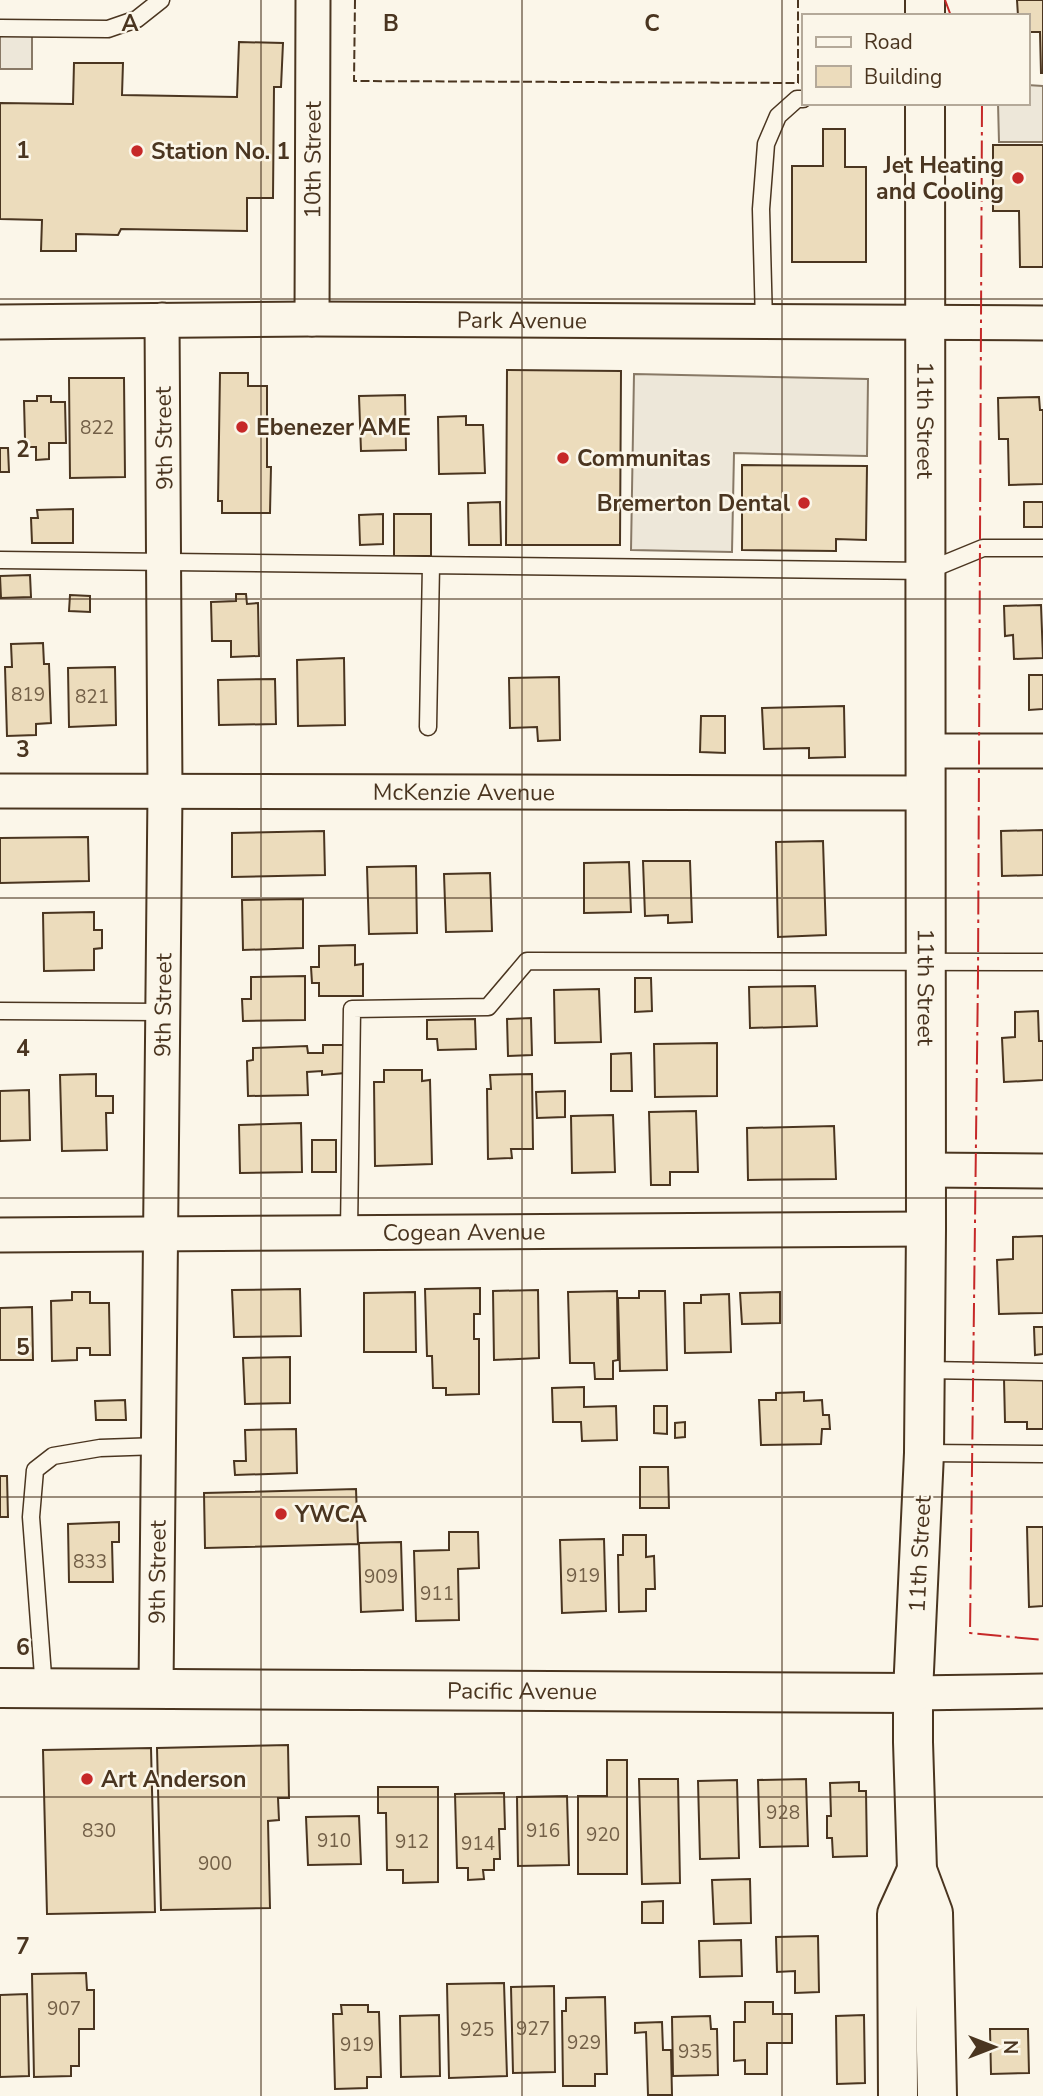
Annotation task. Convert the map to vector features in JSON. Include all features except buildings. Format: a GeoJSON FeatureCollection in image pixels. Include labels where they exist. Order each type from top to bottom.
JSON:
{"type":"FeatureCollection","features":[{"type":"Feature","properties":{"kind":"main road","name":"11th Street"},"geometry":{"type":"LineString","coordinates":[[925,105],[925,1370],[913,1693],[917,1870],[933,1913],[937,2096]]}},
{"type":"Feature","properties":{"kind":"main road","name":"Pacific Avenue"},"geometry":{"type":"LineString","coordinates":[[0,1688],[913,1693]]}},
{"type":"Feature","properties":{"kind":"main road","name":"11th Street"},"geometry":{"type":"LineString","coordinates":[[898,2096],[897,1914],[917,1870]]}},
{"type":"Feature","properties":{"kind":"street","name":"10th Street"},"geometry":{"type":"LineString","coordinates":[[312,319],[313,0]]}},
{"type":"Feature","properties":{"kind":"street","name":"Park Avenue"},"geometry":{"type":"LineString","coordinates":[[0,322],[312,319],[1043,323]]}},
{"type":"Feature","properties":{"kind":"street","name":"9th Street"},"geometry":{"type":"LineString","coordinates":[[156,1689],[165,792],[162,320]]}},
{"type":"Feature","properties":{"kind":"street"},"geometry":{"type":"LineString","coordinates":[[927,751],[1043,751]]}},
{"type":"Feature","properties":{"kind":"street","name":"McKenzie Avenue"},"geometry":{"type":"LineString","coordinates":[[0,791],[927,793]]}},
{"type":"Feature","properties":{"kind":"street"},"geometry":{"type":"LineString","coordinates":[[926,1170],[1043,1171]]}},
{"type":"Feature","properties":{"kind":"street","name":"Cogean Avenue"},"geometry":{"type":"LineString","coordinates":[[0,1235],[926,1229]]}},
{"type":"Feature","properties":{"kind":"street","name":"Pacific Avenue"},"geometry":{"type":"LineString","coordinates":[[913,1693],[1043,1690]]}},
{"type":"Feature","properties":{"kind":"lane"},"geometry":{"type":"LineString","coordinates":[[0,28],[108,29],[137,19],[161,0]]}},
{"type":"Feature","properties":{"kind":"lane"},"geometry":{"type":"LineString","coordinates":[[764,323],[761,209],[766,145],[778,116],[797,99],[802,99]]}},
{"type":"Feature","properties":{"kind":"lane"},"geometry":{"type":"LineString","coordinates":[[0,559],[927,571],[983,548],[1043,548]]}},
{"type":"Feature","properties":{"kind":"lane"},"geometry":{"type":"LineString","coordinates":[[428,727],[431,565]]}},
{"type":"Feature","properties":{"kind":"lane"},"geometry":{"type":"LineString","coordinates":[[349,1232],[352,1009],[488,1007],[527,961],[1043,962]]}},
{"type":"Feature","properties":{"kind":"lane"},"geometry":{"type":"LineString","coordinates":[[0,1011],[162,1012]]}},
{"type":"Feature","properties":{"kind":"lane"},"geometry":{"type":"LineString","coordinates":[[925,1370],[1043,1372]]}},
{"type":"Feature","properties":{"kind":"lane"},"geometry":{"type":"LineString","coordinates":[[44,1689],[31,1517],[35,1470],[53,1456],[100,1448],[159,1446]]}},
{"type":"Feature","properties":{"kind":"lane"},"geometry":{"type":"LineString","coordinates":[[924,1453],[1043,1454]]}},
{"type":"Feature","properties":{"kind":"shaded area"},"geometry":{"type":"Polygon","coordinates":[[[0,31],[32,31],[32,69],[0,69],[0,31]]]}},
{"type":"Feature","properties":{"kind":"shaded area"},"geometry":{"type":"Polygon","coordinates":[[[1029,85],[1043,86],[1043,142],[999,142],[998,105],[1029,105],[1029,85]]]}},
{"type":"Feature","properties":{"kind":"shaded area"},"geometry":{"type":"Polygon","coordinates":[[[634,374],[868,379],[867,456],[734,453],[732,552],[631,550],[634,374]]]}},
{"type":"Feature","properties":{"kind":"fence"},"geometry":{"type":"LineString","coordinates":[[355,0],[354,81],[798,83],[798,0]]}},
{"type":"Feature","properties":{"kind":"power"},"geometry":{"type":"LineString","coordinates":[[945,0],[950,14]]}},
{"type":"Feature","properties":{"kind":"power"},"geometry":{"type":"LineString","coordinates":[[982,105],[978,975],[970,1633],[1043,1640]]}},
{"type":"Feature","properties":{"kind":"place","name":"Station No. 1"},"geometry":{"type":"Point","coordinates":[137,151]}},
{"type":"Feature","properties":{"kind":"place","name":"Jet Heating and Cooling"},"geometry":{"type":"Point","coordinates":[1018,178]}},
{"type":"Feature","properties":{"kind":"place","name":"Ebenezer AME"},"geometry":{"type":"Point","coordinates":[242,427]}},
{"type":"Feature","properties":{"kind":"place","name":"Communitas"},"geometry":{"type":"Point","coordinates":[563,458]}},
{"type":"Feature","properties":{"kind":"place","name":"Bremerton Dental"},"geometry":{"type":"Point","coordinates":[804,503]}},
{"type":"Feature","properties":{"kind":"place","name":"YWCA"},"geometry":{"type":"Point","coordinates":[281,1514]}},
{"type":"Feature","properties":{"kind":"place","name":"Art Anderson"},"geometry":{"type":"Point","coordinates":[87,1779]}}]}
